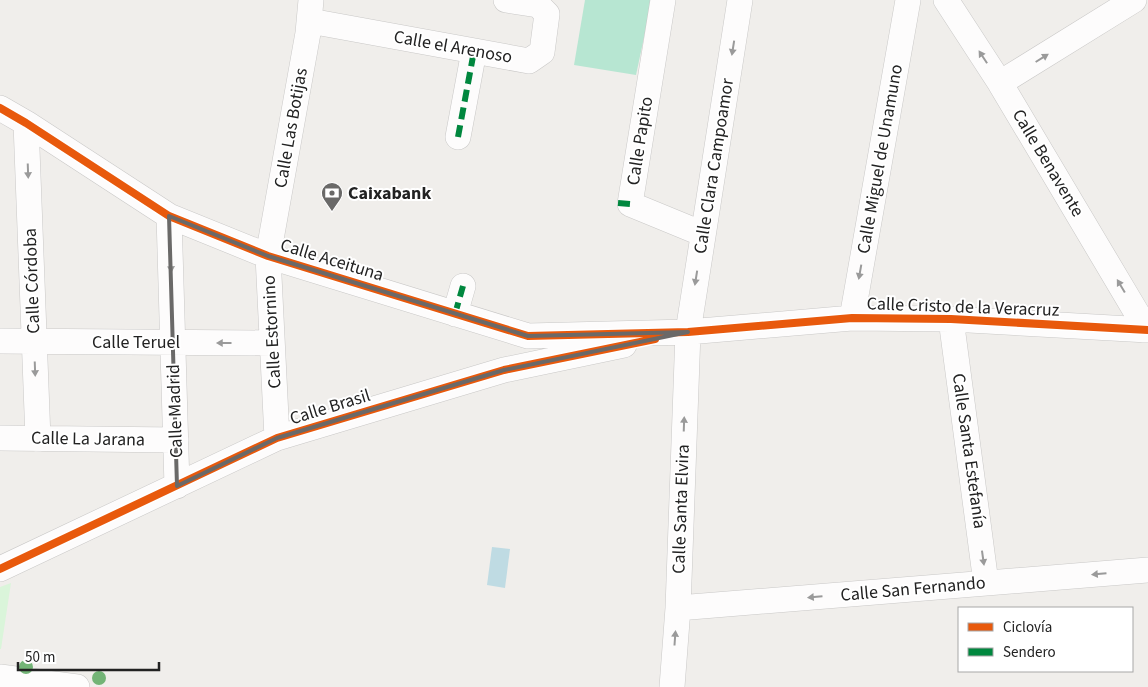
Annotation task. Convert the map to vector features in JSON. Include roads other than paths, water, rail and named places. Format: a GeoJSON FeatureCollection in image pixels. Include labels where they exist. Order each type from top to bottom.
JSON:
{"type":"FeatureCollection","features":[{"type":"Feature","properties":{"kind":"street","name":"Calle el Arenoso"},"geometry":{"type":"LineString","coordinates":[[310,10],[474,51],[529,61],[542,52],[547,14],[538,5],[506,0]]}},
{"type":"Feature","properties":{"kind":"street","name":"Calle Papito"},"geometry":{"type":"LineString","coordinates":[[664,0],[624,203],[703,234]]}},
{"type":"Feature","properties":{"kind":"street","name":"Calle Clara Campoamor"},"geometry":{"type":"LineString","coordinates":[[688,332],[740,0]]}},
{"type":"Feature","properties":{"kind":"street","name":"Calle Miguel de Unamuno"},"geometry":{"type":"LineString","coordinates":[[852,318],[908,0]]}},
{"type":"Feature","properties":{"kind":"street","name":"Calle Benavente"},"geometry":{"type":"LineString","coordinates":[[946,0],[1000,83],[1138,315],[1145,330]]}},
{"type":"Feature","properties":{"kind":"street"},"geometry":{"type":"LineString","coordinates":[[1000,83],[1134,0]]}},
{"type":"Feature","properties":{"kind":"street"},"geometry":{"type":"LineString","coordinates":[[1140,0],[1148,13]]}},
{"type":"Feature","properties":{"kind":"street","name":"Calle Las Botijas"},"geometry":{"type":"LineString","coordinates":[[268,256],[310,10]]}},
{"type":"Feature","properties":{"kind":"street"},"geometry":{"type":"LineString","coordinates":[[458,137],[474,51]]}},
{"type":"Feature","properties":{"kind":"street","name":"Calle Aceituna"},"geometry":{"type":"LineString","coordinates":[[0,108],[169,216],[268,256],[528,336],[688,332]]}},
{"type":"Feature","properties":{"kind":"street","name":"Calle Córdoba"},"geometry":{"type":"LineString","coordinates":[[26,123],[38,439]]}},
{"type":"Feature","properties":{"kind":"street","name":"Calle Madrid"},"geometry":{"type":"LineString","coordinates":[[169,216],[177,486]]}},
{"type":"Feature","properties":{"kind":"street","name":"Calle Estornino"},"geometry":{"type":"LineString","coordinates":[[268,256],[277,438]]}},
{"type":"Feature","properties":{"kind":"street"},"geometry":{"type":"LineString","coordinates":[[455,314],[463,286]]}},
{"type":"Feature","properties":{"kind":"street","name":"Calle Cristo de la Veracruz"},"geometry":{"type":"LineString","coordinates":[[688,332],[852,318],[951,319],[1145,330]]}},
{"type":"Feature","properties":{"kind":"street","name":"Calle Santa Estefanía"},"geometry":{"type":"LineString","coordinates":[[951,319],[986,583]]}},
{"type":"Feature","properties":{"kind":"street"},"geometry":{"type":"LineString","coordinates":[[493,326],[505,349],[504,370]]}},
{"type":"Feature","properties":{"kind":"street","name":"Calle Brasil"},"geometry":{"type":"LineString","coordinates":[[0,569],[277,438],[504,370],[688,332]]}},
{"type":"Feature","properties":{"kind":"street","name":"Calle Santa Elvira"},"geometry":{"type":"LineString","coordinates":[[672,687],[678,608],[688,332]]}},
{"type":"Feature","properties":{"kind":"street","name":"Calle Teruel"},"geometry":{"type":"LineString","coordinates":[[0,341],[272,343]]}},
{"type":"Feature","properties":{"kind":"street","name":"Calle La Jarana"},"geometry":{"type":"LineString","coordinates":[[0,438],[176,440]]}},
{"type":"Feature","properties":{"kind":"street","name":"Calle San Fernando"},"geometry":{"type":"LineString","coordinates":[[678,608],[1148,570]]}},
{"type":"Feature","properties":{"kind":"street"},"geometry":{"type":"LineString","coordinates":[[0,677],[77,687]]}},
{"type":"Feature","properties":{"kind":"water"},"geometry":{"type":"Polygon","coordinates":[[[492,547],[510,549],[505,588],[487,585],[492,547]]]}},
{"type":"Feature","properties":{"kind":"place","name":"Caixabank"},"geometry":{"type":"Point","coordinates":[332,212]}}]}
